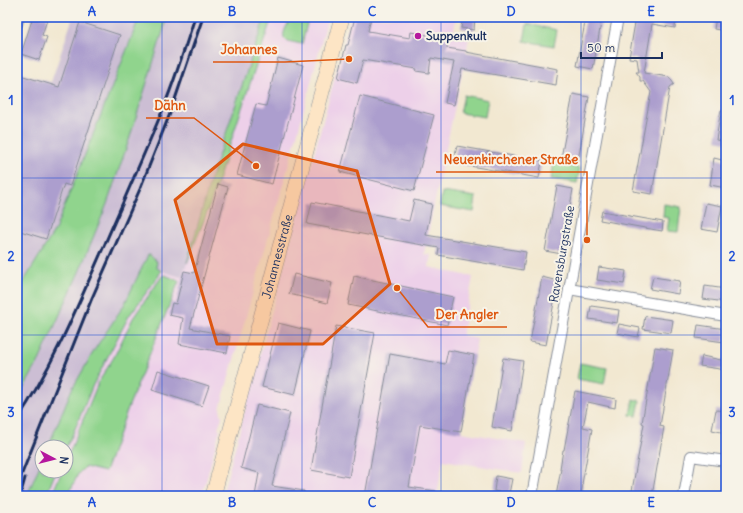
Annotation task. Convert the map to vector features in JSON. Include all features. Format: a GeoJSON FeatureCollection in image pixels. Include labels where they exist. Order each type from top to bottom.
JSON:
{"type":"FeatureCollection","features":[{"type":"Feature","properties":{"kind":"main road","name":"Johannesstraße"},"geometry":{"type":"LineString","coordinates":[[212,496],[342,17]]}},
{"type":"Feature","properties":{"kind":"street"},"geometry":{"type":"LineString","coordinates":[[17,24],[19,17]]}},
{"type":"Feature","properties":{"kind":"street","name":"Ravensburgstraße"},"geometry":{"type":"LineString","coordinates":[[532,496],[618,17]]}},
{"type":"Feature","properties":{"kind":"street"},"geometry":{"type":"LineString","coordinates":[[569,289],[726,316]]}},
{"type":"Feature","properties":{"kind":"street"},"geometry":{"type":"LineString","coordinates":[[684,496],[691,456],[726,462]]}},
{"type":"Feature","properties":{"kind":"highlighted area"},"geometry":{"type":"Polygon","coordinates":[[[243,144],[357,171],[390,284],[323,344],[217,344],[175,200],[243,144]]]}},
{"type":"Feature","properties":{"kind":"shaded area"},"geometry":{"type":"Polygon","coordinates":[[[73,17],[139,17],[55,230],[20,287],[17,286],[17,72],[51,82],[73,17]]]}},
{"type":"Feature","properties":{"kind":"shaded area"},"geometry":{"type":"Polygon","coordinates":[[[166,17],[265,17],[212,175],[187,263],[181,277],[161,271],[156,267],[148,255],[124,305],[95,349],[71,391],[51,439],[34,439],[34,479],[27,496],[17,496],[17,468],[19,461],[17,463],[17,400],[39,361],[79,272],[107,204],[129,140],[164,28],[166,17]]]}},
{"type":"Feature","properties":{"kind":"shaded area"},"geometry":{"type":"Polygon","coordinates":[[[265,17],[328,17],[299,128],[220,409],[222,417],[218,428],[220,429],[202,496],[27,496],[34,479],[74,479],[74,439],[51,439],[71,391],[161,271],[181,277],[265,17]]]}},
{"type":"Feature","properties":{"kind":"shaded area"},"geometry":{"type":"Polygon","coordinates":[[[351,17],[456,17],[453,35],[469,38],[424,254],[431,255],[429,267],[473,277],[462,335],[477,339],[461,432],[526,443],[522,473],[443,460],[437,496],[222,496],[351,17]]]}},
{"type":"Feature","properties":{"kind":"green space"},"geometry":{"type":"Polygon","coordinates":[[[139,17],[166,17],[164,28],[129,140],[107,204],[79,272],[39,361],[17,400],[17,286],[21,286],[55,230],[139,17]]]}},
{"type":"Feature","properties":{"kind":"green space"},"geometry":{"type":"Polygon","coordinates":[[[265,17],[272,17],[210,205],[187,263],[212,175],[265,17]]]}},
{"type":"Feature","properties":{"kind":"green space"},"geometry":{"type":"Polygon","coordinates":[[[292,17],[308,20],[302,44],[286,40],[284,38],[285,29],[292,17]]]}},
{"type":"Feature","properties":{"kind":"green space"},"geometry":{"type":"Polygon","coordinates":[[[527,24],[557,30],[554,46],[524,41],[527,24]]]}},
{"type":"Feature","properties":{"kind":"green space"},"geometry":{"type":"Polygon","coordinates":[[[464,95],[488,100],[485,117],[460,113],[464,95]]]}},
{"type":"Feature","properties":{"kind":"green space"},"geometry":{"type":"Polygon","coordinates":[[[554,163],[580,168],[577,183],[551,179],[554,163]]]}},
{"type":"Feature","properties":{"kind":"green space"},"geometry":{"type":"Polygon","coordinates":[[[442,192],[476,197],[474,212],[440,206],[442,192]]]}},
{"type":"Feature","properties":{"kind":"green space"},"geometry":{"type":"Polygon","coordinates":[[[664,204],[681,207],[678,232],[667,231],[669,218],[663,217],[664,204]]]}},
{"type":"Feature","properties":{"kind":"green space"},"geometry":{"type":"Polygon","coordinates":[[[148,255],[150,255],[157,262],[156,267],[161,271],[158,277],[129,316],[93,385],[70,439],[51,439],[71,391],[95,349],[124,305],[148,255]]]}},
{"type":"Feature","properties":{"kind":"green space"},"geometry":{"type":"Polygon","coordinates":[[[165,275],[179,281],[128,408],[105,472],[85,467],[78,474],[68,496],[51,496],[58,479],[74,479],[74,442],[98,383],[114,357],[133,318],[162,276],[165,275]]]}},
{"type":"Feature","properties":{"kind":"green space"},"geometry":{"type":"Polygon","coordinates":[[[580,363],[607,368],[604,384],[577,379],[580,363]]]}},
{"type":"Feature","properties":{"kind":"green space"},"geometry":{"type":"Polygon","coordinates":[[[633,399],[640,401],[637,416],[630,415],[633,399]]]}},
{"type":"Feature","properties":{"kind":"green space"},"geometry":{"type":"Polygon","coordinates":[[[34,479],[53,479],[46,496],[27,496],[34,479]]]}},
{"type":"Feature","properties":{"kind":"building"},"geometry":{"type":"Polygon","coordinates":[[[33,17],[48,17],[42,35],[47,37],[39,60],[21,54],[33,17]]]}},
{"type":"Feature","properties":{"kind":"building"},"geometry":{"type":"Polygon","coordinates":[[[355,17],[371,17],[368,31],[410,38],[411,32],[448,39],[447,48],[558,69],[556,85],[462,69],[454,105],[445,103],[454,62],[431,58],[429,73],[416,71],[417,69],[363,60],[357,83],[338,78],[355,17]]]}},
{"type":"Feature","properties":{"kind":"building"},"geometry":{"type":"Polygon","coordinates":[[[463,17],[475,17],[474,30],[461,28],[463,17]]]}},
{"type":"Feature","properties":{"kind":"building"},"geometry":{"type":"Polygon","coordinates":[[[586,17],[602,17],[593,69],[577,66],[586,17]]]}},
{"type":"Feature","properties":{"kind":"building"},"geometry":{"type":"Polygon","coordinates":[[[636,17],[676,17],[675,28],[652,24],[644,73],[669,77],[674,84],[670,87],[652,194],[633,191],[651,92],[643,81],[640,81],[640,77],[636,72],[639,72],[637,59],[629,58],[636,17]]]}},
{"type":"Feature","properties":{"kind":"building"},"geometry":{"type":"Polygon","coordinates":[[[716,17],[726,18],[726,31],[714,29],[716,17]]]}},
{"type":"Feature","properties":{"kind":"building"},"geometry":{"type":"Polygon","coordinates":[[[80,22],[120,35],[70,186],[64,184],[46,239],[17,230],[17,74],[59,87],[80,22]]]}},
{"type":"Feature","properties":{"kind":"building"},"geometry":{"type":"Polygon","coordinates":[[[278,58],[303,65],[272,184],[237,175],[256,104],[266,106],[278,58]]]}},
{"type":"Feature","properties":{"kind":"building"},"geometry":{"type":"Polygon","coordinates":[[[573,94],[589,97],[578,161],[561,158],[573,94]]]}},
{"type":"Feature","properties":{"kind":"building"},"geometry":{"type":"Polygon","coordinates":[[[360,96],[434,115],[414,191],[340,172],[360,96]]]}},
{"type":"Feature","properties":{"kind":"building"},"geometry":{"type":"Polygon","coordinates":[[[721,110],[726,111],[726,142],[716,140],[721,110]]]}},
{"type":"Feature","properties":{"kind":"building"},"geometry":{"type":"Polygon","coordinates":[[[457,146],[542,161],[539,178],[453,163],[457,146]]]}},
{"type":"Feature","properties":{"kind":"building"},"geometry":{"type":"Polygon","coordinates":[[[714,158],[726,161],[726,188],[710,185],[714,158]]]}},
{"type":"Feature","properties":{"kind":"building"},"geometry":{"type":"Polygon","coordinates":[[[218,184],[228,187],[190,328],[230,336],[227,353],[179,344],[183,318],[169,315],[172,303],[176,304],[184,271],[194,273],[218,184]]]}},
{"type":"Feature","properties":{"kind":"building"},"geometry":{"type":"Polygon","coordinates":[[[557,186],[573,189],[562,254],[545,251],[557,186]]]}},
{"type":"Feature","properties":{"kind":"building"},"geometry":{"type":"Polygon","coordinates":[[[414,200],[432,204],[426,235],[526,252],[523,270],[438,255],[439,248],[307,224],[312,202],[409,221],[414,200]]]}},
{"type":"Feature","properties":{"kind":"building"},"geometry":{"type":"Polygon","coordinates":[[[706,203],[722,206],[717,232],[701,229],[706,203]]]}},
{"type":"Feature","properties":{"kind":"building"},"geometry":{"type":"Polygon","coordinates":[[[602,211],[663,222],[662,231],[600,220],[602,211]]]}},
{"type":"Feature","properties":{"kind":"building"},"geometry":{"type":"Polygon","coordinates":[[[599,267],[626,271],[624,284],[597,280],[599,267]]]}},
{"type":"Feature","properties":{"kind":"building"},"geometry":{"type":"Polygon","coordinates":[[[294,274],[332,283],[327,303],[289,294],[294,274]]]}},
{"type":"Feature","properties":{"kind":"building"},"geometry":{"type":"Polygon","coordinates":[[[354,276],[453,297],[447,325],[348,305],[354,276]]]}},
{"type":"Feature","properties":{"kind":"building"},"geometry":{"type":"Polygon","coordinates":[[[542,277],[558,281],[546,345],[530,342],[542,277]]]}},
{"type":"Feature","properties":{"kind":"building"},"geometry":{"type":"Polygon","coordinates":[[[653,277],[680,281],[678,294],[650,289],[653,277]]]}},
{"type":"Feature","properties":{"kind":"building"},"geometry":{"type":"Polygon","coordinates":[[[705,286],[726,289],[726,302],[703,299],[705,286]]]}},
{"type":"Feature","properties":{"kind":"building"},"geometry":{"type":"Polygon","coordinates":[[[591,306],[619,310],[617,323],[589,319],[591,306]]]}},
{"type":"Feature","properties":{"kind":"building"},"geometry":{"type":"Polygon","coordinates":[[[645,316],[673,320],[671,333],[643,329],[645,316]]]}},
{"type":"Feature","properties":{"kind":"building"},"geometry":{"type":"Polygon","coordinates":[[[278,323],[310,331],[295,395],[262,387],[278,323]]]}},
{"type":"Feature","properties":{"kind":"building"},"geometry":{"type":"Polygon","coordinates":[[[619,324],[640,328],[638,337],[617,333],[619,324]]]}},
{"type":"Feature","properties":{"kind":"building"},"geometry":{"type":"Polygon","coordinates":[[[698,325],[726,329],[724,342],[696,338],[698,325]]]}},
{"type":"Feature","properties":{"kind":"building"},"geometry":{"type":"Polygon","coordinates":[[[336,326],[375,333],[349,477],[311,470],[336,326]]]}},
{"type":"Feature","properties":{"kind":"building"},"geometry":{"type":"Polygon","coordinates":[[[655,347],[673,350],[660,426],[664,427],[652,496],[631,496],[644,424],[642,423],[655,347]]]}},
{"type":"Feature","properties":{"kind":"building"},"geometry":{"type":"Polygon","coordinates":[[[448,350],[474,355],[461,432],[420,425],[409,487],[436,491],[435,496],[365,496],[390,354],[445,364],[448,350]]]}},
{"type":"Feature","properties":{"kind":"building"},"geometry":{"type":"Polygon","coordinates":[[[702,356],[726,361],[726,370],[700,366],[702,356]]]}},
{"type":"Feature","properties":{"kind":"building"},"geometry":{"type":"Polygon","coordinates":[[[503,358],[523,361],[512,431],[492,427],[503,358]]]}},
{"type":"Feature","properties":{"kind":"building"},"geometry":{"type":"Polygon","coordinates":[[[158,370],[209,386],[202,406],[152,390],[158,370]]]}},
{"type":"Feature","properties":{"kind":"building"},"geometry":{"type":"Polygon","coordinates":[[[575,391],[616,399],[615,408],[588,402],[583,427],[592,429],[581,496],[556,496],[563,450],[575,391]]]}},
{"type":"Feature","properties":{"kind":"building"},"geometry":{"type":"Polygon","coordinates":[[[257,405],[290,413],[272,486],[304,491],[304,496],[255,496],[259,473],[241,468],[257,405]]]}},
{"type":"Feature","properties":{"kind":"building"},"geometry":{"type":"Polygon","coordinates":[[[716,410],[726,411],[726,433],[712,430],[716,410]]]}},
{"type":"Feature","properties":{"kind":"building"},"geometry":{"type":"Polygon","coordinates":[[[496,476],[512,479],[509,494],[494,491],[496,476]]]}},
{"type":"Feature","properties":{"kind":"railway"},"geometry":{"type":"LineString","coordinates":[[17,420],[42,378],[64,335],[134,178],[176,75],[195,17]]}},
{"type":"Feature","properties":{"kind":"railway"},"geometry":{"type":"LineString","coordinates":[[17,486],[92,298],[140,189],[171,111],[203,17]]}},
{"type":"Feature","properties":{"kind":"railway"},"geometry":{"type":"LineString","coordinates":[[20,496],[25,478]]}},
{"type":"Feature","properties":{"kind":"place","name":"Suppenkult"},"geometry":{"type":"Point","coordinates":[418,36]}},
{"type":"Feature","properties":{"kind":"place","name":"Johannes"},"geometry":{"type":"Point","coordinates":[349,59]}},
{"type":"Feature","properties":{"kind":"place","name":"Dähn"},"geometry":{"type":"Point","coordinates":[256,166]}},
{"type":"Feature","properties":{"kind":"place","name":"Neuenkirchener Straße"},"geometry":{"type":"Point","coordinates":[587,240]}},
{"type":"Feature","properties":{"kind":"place","name":"Der Angler"},"geometry":{"type":"Point","coordinates":[397,288]}}]}
